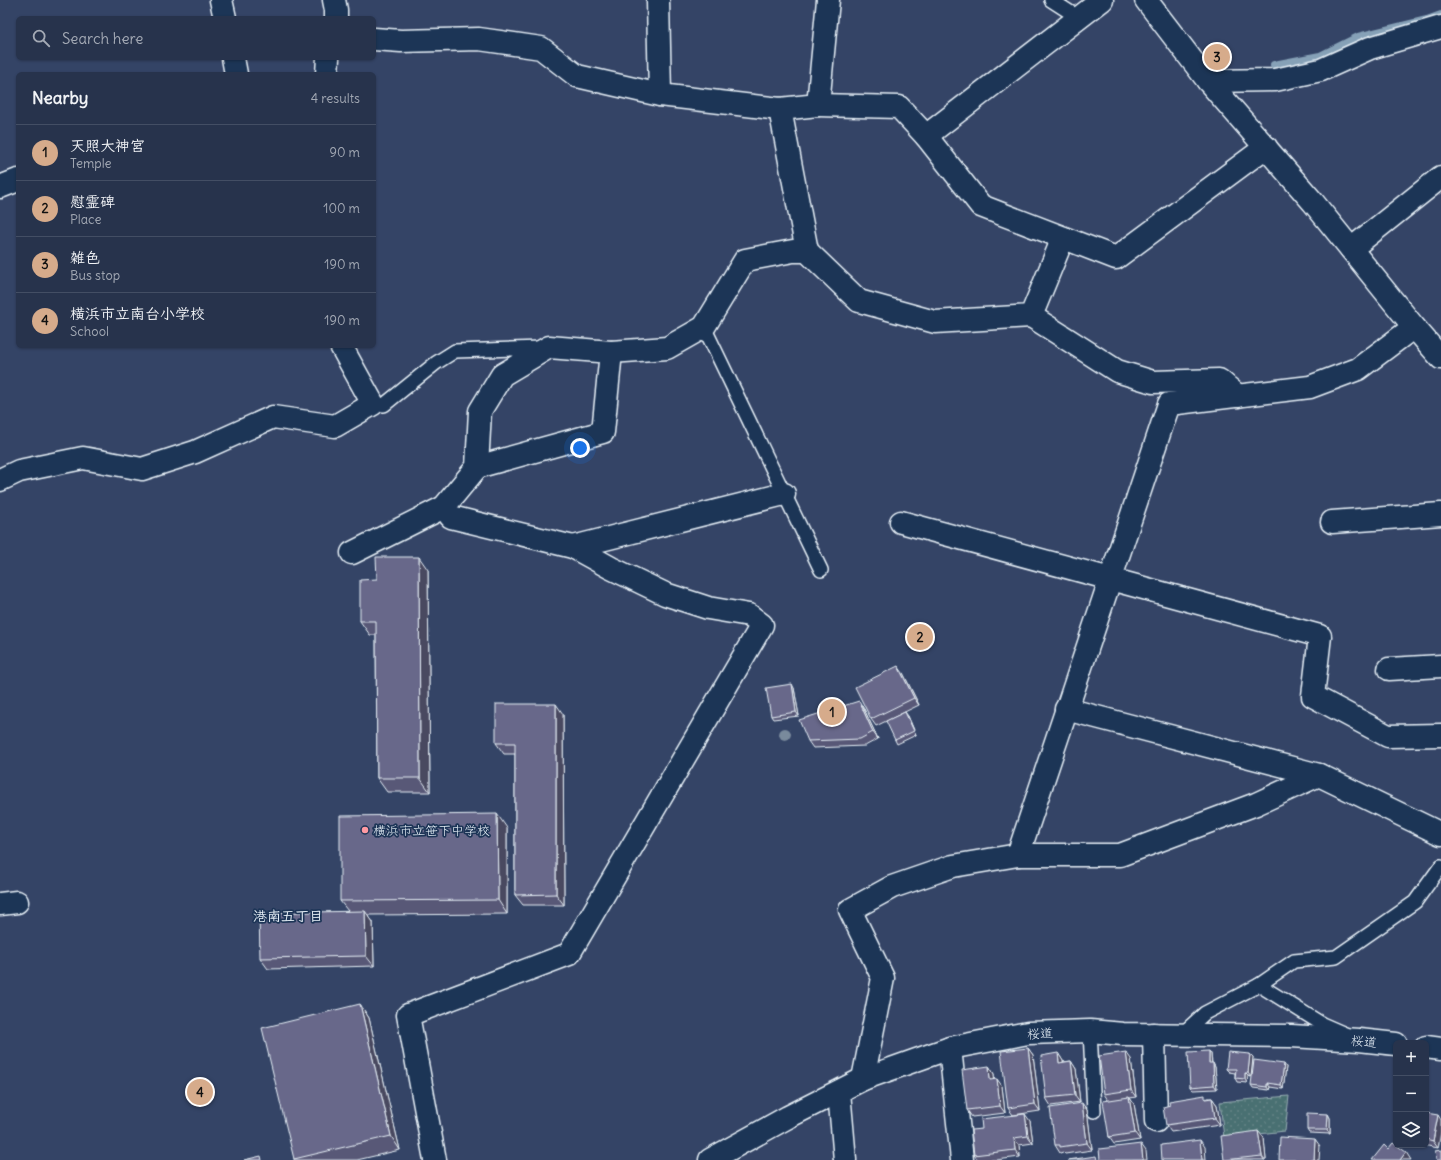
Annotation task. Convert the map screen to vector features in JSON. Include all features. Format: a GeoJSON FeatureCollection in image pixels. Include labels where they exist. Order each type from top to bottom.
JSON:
{"type":"FeatureCollection","features":[{"type":"Feature","properties":{"kind":"street"},"geometry":{"type":"LineString","coordinates":[[221,0],[225,16]]}},
{"type":"Feature","properties":{"kind":"street"},"geometry":{"type":"LineString","coordinates":[[334,0],[336,16]]}},
{"type":"Feature","properties":{"kind":"street"},"geometry":{"type":"LineString","coordinates":[[658,0],[660,95]]}},
{"type":"Feature","properties":{"kind":"street"},"geometry":{"type":"LineString","coordinates":[[818,105],[828,0]]}},
{"type":"Feature","properties":{"kind":"street"},"geometry":{"type":"LineString","coordinates":[[926,136],[1102,0]]}},
{"type":"Feature","properties":{"kind":"street"},"geometry":{"type":"LineString","coordinates":[[1146,0],[1208,81],[1313,202],[1414,327],[1441,358]]}},
{"type":"Feature","properties":{"kind":"street"},"geometry":{"type":"LineString","coordinates":[[1208,81],[1275,80],[1321,70],[1370,48],[1441,27]]}},
{"type":"Feature","properties":{"kind":"street"},"geometry":{"type":"LineString","coordinates":[[376,39],[401,41],[479,39],[541,48],[577,76],[660,95],[780,109],[818,105],[899,108],[926,136],[982,206],[1116,258],[1266,147]]}},
{"type":"Feature","properties":{"kind":"street"},"geometry":{"type":"LineString","coordinates":[[233,60],[236,72]]}},
{"type":"Feature","properties":{"kind":"street"},"geometry":{"type":"LineString","coordinates":[[327,72],[328,60]]}},
{"type":"Feature","properties":{"kind":"street"},"geometry":{"type":"LineString","coordinates":[[780,109],[807,251],[859,301],[935,322],[1031,316],[1118,371],[1153,382],[1219,380],[1238,396]]}},
{"type":"Feature","properties":{"kind":"street"},"geometry":{"type":"LineString","coordinates":[[1351,249],[1441,177]]}},
{"type":"Feature","properties":{"kind":"street"},"geometry":{"type":"LineString","coordinates":[[0,187],[16,181]]}},
{"type":"Feature","properties":{"kind":"street"},"geometry":{"type":"LineString","coordinates":[[1031,316],[1063,238]]}},
{"type":"Feature","properties":{"kind":"street"},"geometry":{"type":"LineString","coordinates":[[477,467],[480,411],[502,375],[549,347],[611,352],[667,348],[704,327],[745,260],[793,251],[807,251]]}},
{"type":"Feature","properties":{"kind":"street"},"geometry":{"type":"LineString","coordinates":[[1018,856],[1169,404],[1310,387],[1358,370],[1414,327]]}},
{"type":"Feature","properties":{"kind":"street"},"geometry":{"type":"LineString","coordinates":[[0,480],[19,471],[82,458],[142,469],[195,452],[273,417],[335,426],[372,404],[342,348]]}},
{"type":"Feature","properties":{"kind":"street"},"geometry":{"type":"LineString","coordinates":[[352,553],[444,507],[477,467],[603,432],[611,352]]}},
{"type":"Feature","properties":{"kind":"street"},"geometry":{"type":"LineString","coordinates":[[573,548],[784,494]]}},
{"type":"Feature","properties":{"kind":"street"},"geometry":{"type":"LineString","coordinates":[[435,1160],[408,1015],[569,954],[762,625],[749,615],[708,608],[665,594],[573,548],[451,518],[444,507]]}},
{"type":"Feature","properties":{"kind":"street"},"geometry":{"type":"LineString","coordinates":[[1332,522],[1441,514]]}},
{"type":"Feature","properties":{"kind":"street"},"geometry":{"type":"LineString","coordinates":[[901,522],[1320,636],[1313,696],[1388,736],[1441,734]]}},
{"type":"Feature","properties":{"kind":"street"},"geometry":{"type":"LineString","coordinates":[[1389,669],[1441,666]]}},
{"type":"Feature","properties":{"kind":"street"},"geometry":{"type":"LineString","coordinates":[[1066,709],[1318,775],[1441,834]]}},
{"type":"Feature","properties":{"kind":"street"},"geometry":{"type":"LineString","coordinates":[[863,1079],[883,978],[850,910],[892,887],[953,866],[1018,856],[1120,855],[1256,804],[1318,775]]}},
{"type":"Feature","properties":{"kind":"street","name":"桜道"},"geometry":{"type":"LineString","coordinates":[[710,1160],[788,1117],[863,1079],[950,1048],[1028,1033],[1090,1031],[1123,1034],[1291,1036],[1393,1044]]}},
{"type":"Feature","properties":{"kind":"street"},"geometry":{"type":"LineString","coordinates":[[1154,1034],[1156,1121]]}},
{"type":"Feature","properties":{"kind":"street"},"geometry":{"type":"LineString","coordinates":[[1429,1047],[1441,1049]]}},
{"type":"Feature","properties":{"kind":"street"},"geometry":{"type":"LineString","coordinates":[[950,1048],[962,1160]]}},
{"type":"Feature","properties":{"kind":"street"},"geometry":{"type":"LineString","coordinates":[[839,1092],[845,1160]]}},
{"type":"Feature","properties":{"kind":"lane"},"geometry":{"type":"LineString","coordinates":[[1051,0],[1079,18]]}},
{"type":"Feature","properties":{"kind":"lane"},"geometry":{"type":"LineString","coordinates":[[704,327],[821,570]]}},
{"type":"Feature","properties":{"kind":"lane"},"geometry":{"type":"LineString","coordinates":[[372,404],[384,405],[436,363],[455,351],[549,347]]}},
{"type":"Feature","properties":{"kind":"lane"},"geometry":{"type":"LineString","coordinates":[[1181,1034],[1205,1013],[1259,985],[1294,961],[1336,957],[1415,902],[1441,866]]}},
{"type":"Feature","properties":{"kind":"lane"},"geometry":{"type":"LineString","coordinates":[[1259,985],[1322,1024],[1359,1040]]}},
{"type":"Feature","properties":{"kind":"lane"},"geometry":{"type":"LineString","coordinates":[[1090,1031],[1094,1111]]}},
{"type":"Feature","properties":{"kind":"green space"},"geometry":{"type":"Polygon","coordinates":[[[1289,1096],[1285,1131],[1224,1138],[1220,1102],[1289,1096]]]}},
{"type":"Feature","properties":{"kind":"building"},"geometry":{"type":"Polygon","coordinates":[[[376,557],[419,557],[420,778],[377,778],[376,621],[360,621],[360,580],[377,579],[376,557]]]}},
{"type":"Feature","properties":{"kind":"building"},"geometry":{"type":"Polygon","coordinates":[[[898,666],[914,698],[871,719],[855,687],[898,666]]]}},
{"type":"Feature","properties":{"kind":"building"},"geometry":{"type":"Polygon","coordinates":[[[792,684],[796,712],[771,716],[766,688],[792,684]]]}},
{"type":"Feature","properties":{"kind":"building"},"geometry":{"type":"Polygon","coordinates":[[[859,701],[873,732],[860,739],[808,741],[799,720],[859,701]]]}},
{"type":"Feature","properties":{"kind":"building"},"geometry":{"type":"Polygon","coordinates":[[[496,704],[556,704],[556,894],[515,895],[515,743],[496,743],[496,704]]]}},
{"type":"Feature","properties":{"kind":"building"},"geometry":{"type":"Polygon","coordinates":[[[905,712],[914,731],[895,740],[886,721],[905,712]]]}},
{"type":"Feature","properties":{"kind":"building"},"geometry":{"type":"Polygon","coordinates":[[[497,814],[498,900],[340,901],[340,816],[497,814]]]}},
{"type":"Feature","properties":{"kind":"building"},"geometry":{"type":"Polygon","coordinates":[[[365,911],[366,956],[260,958],[259,913],[365,911]]]}},
{"type":"Feature","properties":{"kind":"building"},"geometry":{"type":"Polygon","coordinates":[[[360,1004],[391,1136],[294,1159],[262,1028],[360,1004]]]}},
{"type":"Feature","properties":{"kind":"building"},"geometry":{"type":"Polygon","coordinates":[[[1028,1048],[1035,1104],[1008,1108],[1001,1051],[1028,1048]]]}},
{"type":"Feature","properties":{"kind":"building"},"geometry":{"type":"Polygon","coordinates":[[[1209,1051],[1209,1063],[1213,1063],[1214,1085],[1190,1087],[1188,1052],[1209,1051]]]}},
{"type":"Feature","properties":{"kind":"building"},"geometry":{"type":"Polygon","coordinates":[[[1126,1052],[1131,1090],[1104,1094],[1099,1056],[1126,1052]]]}},
{"type":"Feature","properties":{"kind":"building"},"geometry":{"type":"Polygon","coordinates":[[[1228,1052],[1250,1054],[1248,1073],[1245,1073],[1245,1079],[1235,1078],[1236,1069],[1226,1069],[1228,1052]]]}},
{"type":"Feature","properties":{"kind":"building"},"geometry":{"type":"Polygon","coordinates":[[[1058,1053],[1059,1063],[1071,1061],[1075,1095],[1046,1098],[1041,1056],[1058,1053]]]}},
{"type":"Feature","properties":{"kind":"building"},"geometry":{"type":"Polygon","coordinates":[[[1254,1060],[1284,1064],[1281,1085],[1267,1083],[1267,1087],[1251,1085],[1254,1060]]]}},
{"type":"Feature","properties":{"kind":"building"},"geometry":{"type":"Polygon","coordinates":[[[989,1066],[990,1080],[997,1079],[1000,1106],[967,1110],[962,1070],[989,1066]]]}},
{"type":"Feature","properties":{"kind":"building"},"geometry":{"type":"Polygon","coordinates":[[[1205,1095],[1205,1099],[1212,1098],[1215,1118],[1166,1125],[1163,1107],[1170,1105],[1169,1101],[1205,1095]]]}},
{"type":"Feature","properties":{"kind":"building"},"geometry":{"type":"Polygon","coordinates":[[[1129,1097],[1135,1133],[1109,1137],[1103,1101],[1129,1097]]]}},
{"type":"Feature","properties":{"kind":"building"},"geometry":{"type":"Polygon","coordinates":[[[1082,1103],[1087,1143],[1060,1147],[1060,1145],[1055,1145],[1050,1108],[1082,1103]]]}},
{"type":"Feature","properties":{"kind":"building"},"geometry":{"type":"Polygon","coordinates":[[[1307,1113],[1328,1114],[1327,1130],[1307,1130],[1307,1113]]]}},
{"type":"Feature","properties":{"kind":"building"},"geometry":{"type":"Polygon","coordinates":[[[1025,1114],[1028,1136],[1014,1138],[1015,1150],[974,1155],[971,1130],[982,1129],[981,1119],[1025,1114]]]}},
{"type":"Feature","properties":{"kind":"building"},"geometry":{"type":"Polygon","coordinates":[[[1429,1114],[1438,1115],[1433,1141],[1429,1140],[1429,1114]]]}},
{"type":"Feature","properties":{"kind":"building"},"geometry":{"type":"Polygon","coordinates":[[[1258,1131],[1262,1156],[1224,1160],[1221,1136],[1258,1131]]]}},
{"type":"Feature","properties":{"kind":"building"},"geometry":{"type":"Polygon","coordinates":[[[1280,1137],[1315,1139],[1314,1160],[1279,1160],[1280,1137]]]}},
{"type":"Feature","properties":{"kind":"building"},"geometry":{"type":"Polygon","coordinates":[[[1200,1140],[1202,1160],[1162,1160],[1161,1145],[1200,1140]]]}},
{"type":"Feature","properties":{"kind":"building"},"geometry":{"type":"Polygon","coordinates":[[[1393,1143],[1393,1148],[1400,1148],[1406,1152],[1400,1160],[1372,1160],[1384,1145],[1388,1149],[1393,1143]]]}},
{"type":"Feature","properties":{"kind":"building"},"geometry":{"type":"Polygon","coordinates":[[[1141,1144],[1143,1160],[1100,1160],[1099,1149],[1141,1144]]]}},
{"type":"Feature","properties":{"kind":"building"},"geometry":{"type":"Polygon","coordinates":[[[1441,1150],[1441,1160],[1436,1160],[1435,1151],[1441,1150]]]}},
{"type":"Feature","properties":{"kind":"building"},"geometry":{"type":"Polygon","coordinates":[[[261,1156],[262,1160],[244,1160],[261,1156]]]}},
{"type":"Feature","properties":{"kind":"building"},"geometry":{"type":"Polygon","coordinates":[[[1096,1156],[1097,1160],[1068,1160],[1096,1156]]]}},
{"type":"Feature","properties":{"kind":"waterway"},"geometry":{"type":"LineString","coordinates":[[1274,65],[1320,56],[1358,37],[1427,20],[1441,15]]}},
{"type":"Feature","properties":{"kind":"place","name":"雑色"},"geometry":{"type":"Point","coordinates":[1217,57]}},
{"type":"Feature","properties":{"kind":"place","name":"慰霊碑"},"geometry":{"type":"Point","coordinates":[920,637]}},
{"type":"Feature","properties":{"kind":"place","name":"天照大神宮"},"geometry":{"type":"Point","coordinates":[832,712]}},
{"type":"Feature","properties":{"kind":"place","name":"横浜市立笹下中学校"},"geometry":{"type":"Point","coordinates":[365,830]}},
{"type":"Feature","properties":{"kind":"place","name":"横浜市立南台小学校"},"geometry":{"type":"Point","coordinates":[200,1092]}},
{"type":"Feature","properties":{"kind":"district","name":"港南五丁目"},"geometry":{"type":"Point","coordinates":[288,916]}}]}
